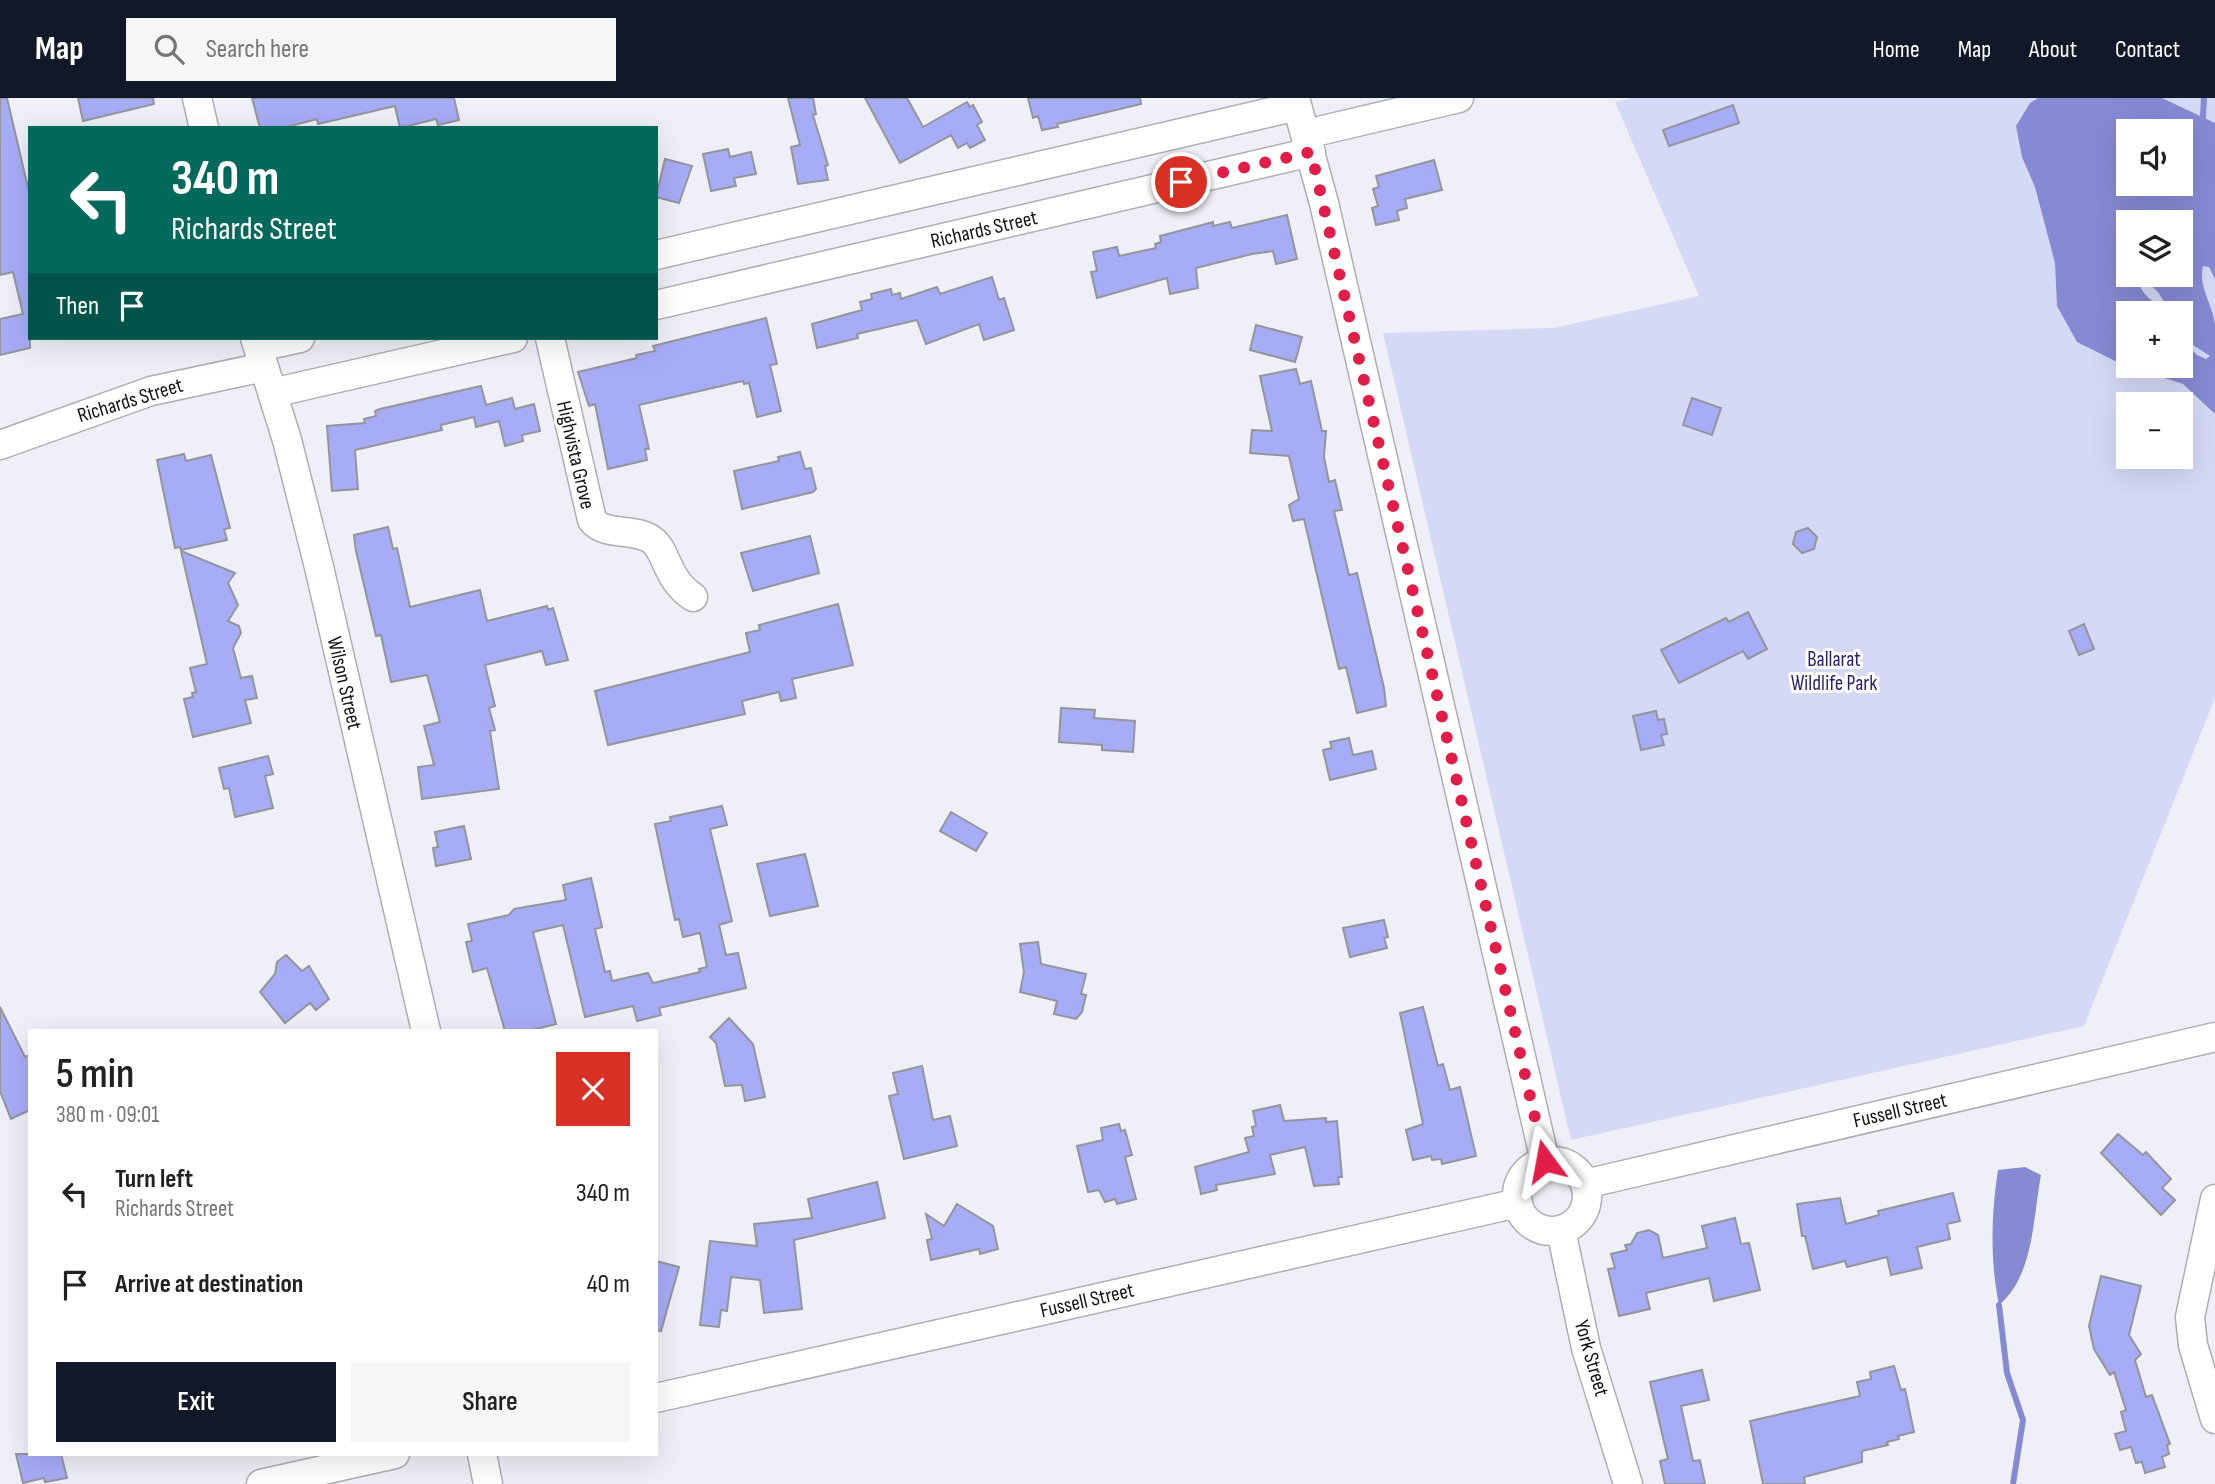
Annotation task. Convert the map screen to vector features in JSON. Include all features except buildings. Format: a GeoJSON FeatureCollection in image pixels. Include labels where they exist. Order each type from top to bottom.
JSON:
{"type":"FeatureCollection","features":[{"type":"Feature","properties":{"kind":"street"},"geometry":{"type":"LineString","coordinates":[[197,98],[204,126]]}},
{"type":"Feature","properties":{"kind":"street","name":"Richards Street"},"geometry":{"type":"LineString","coordinates":[[658,305],[1308,143],[1459,98]]}},
{"type":"Feature","properties":{"kind":"street"},"geometry":{"type":"LineString","coordinates":[[658,255],[1296,102],[1308,143],[1545,1161]]}},
{"type":"Feature","properties":{"kind":"street","name":"Richards Street"},"geometry":{"type":"LineString","coordinates":[[262,361],[297,340]]}},
{"type":"Feature","properties":{"kind":"street","name":"Richards Street"},"geometry":{"type":"LineString","coordinates":[[0,445],[151,391],[262,361],[491,340]]}},
{"type":"Feature","properties":{"kind":"street","name":"Highvista Grove"},"geometry":{"type":"LineString","coordinates":[[550,340],[592,520],[598,527],[636,533],[653,541],[676,583],[693,597]]}},
{"type":"Feature","properties":{"kind":"street","name":"Wilson Street"},"geometry":{"type":"LineString","coordinates":[[262,361],[287,440],[319,568],[426,1029]]}},
{"type":"Feature","properties":{"kind":"street","name":"Fussell Street"},"geometry":{"type":"LineString","coordinates":[[1585,1184],[2215,1037]]}},
{"type":"Feature","properties":{"kind":"street"},"geometry":{"type":"LineString","coordinates":[[1545,1161],[1565,1163],[1580,1175],[1585,1184],[1587,1193],[1583,1212],[1578,1220],[1561,1230],[1543,1230],[1534,1226],[1518,1203],[1520,1181],[1535,1165],[1545,1161]]}},
{"type":"Feature","properties":{"kind":"street"},"geometry":{"type":"LineString","coordinates":[[2215,1199],[2205,1292],[2191,1330],[2215,1419]]}},
{"type":"Feature","properties":{"kind":"street","name":"Fussell Street"},"geometry":{"type":"LineString","coordinates":[[658,1398],[1518,1203]]}},
{"type":"Feature","properties":{"kind":"street","name":"York Street"},"geometry":{"type":"LineString","coordinates":[[1561,1230],[1586,1348],[1628,1484]]}},
{"type":"Feature","properties":{"kind":"street"},"geometry":{"type":"LineString","coordinates":[[261,1484],[386,1456]]}},
{"type":"Feature","properties":{"kind":"street"},"geometry":{"type":"LineString","coordinates":[[482,1456],[488,1484]]}},
{"type":"Feature","properties":{"kind":"green space","name":"Ballarat Wildlife Park"},"geometry":{"type":"Polygon","coordinates":[[[1632,98],[2215,98],[2215,698],[2084,1026],[1571,1140],[1383,333],[1553,328],[1699,296],[1615,102],[1632,98]]]}},
{"type":"Feature","properties":{"kind":"water"},"geometry":{"type":"Polygon","coordinates":[[[2038,98],[2162,98],[2215,123],[2215,279],[2209,267],[2203,266],[2202,282],[2215,325],[2215,414],[2183,384],[2164,378],[2193,378],[2193,351],[2206,359],[2210,356],[2193,345],[2193,301],[2164,301],[2153,287],[2193,287],[2193,210],[2116,210],[2116,287],[2141,287],[2153,301],[2116,301],[2116,362],[2077,342],[2057,306],[2055,263],[2035,187],[2022,157],[2016,126],[2030,103],[2038,98]]]}},
{"type":"Feature","properties":{"kind":"water"},"geometry":{"type":"Polygon","coordinates":[[[2025,1167],[2041,1175],[2030,1245],[2019,1278],[2011,1293],[1999,1305],[1993,1238],[1998,1170],[2025,1167]]]}},
{"type":"Feature","properties":{"kind":"waterway"},"geometry":{"type":"LineString","coordinates":[[2203,117],[2204,98]]}},
{"type":"Feature","properties":{"kind":"waterway"},"geometry":{"type":"LineString","coordinates":[[1999,1305],[2007,1373],[2023,1420],[2013,1484]]}},
{"type":"Feature","properties":{"kind":"route"},"geometry":{"type":"LineString","coordinates":[[1181,182],[1311,152],[1545,1161]]}}]}
